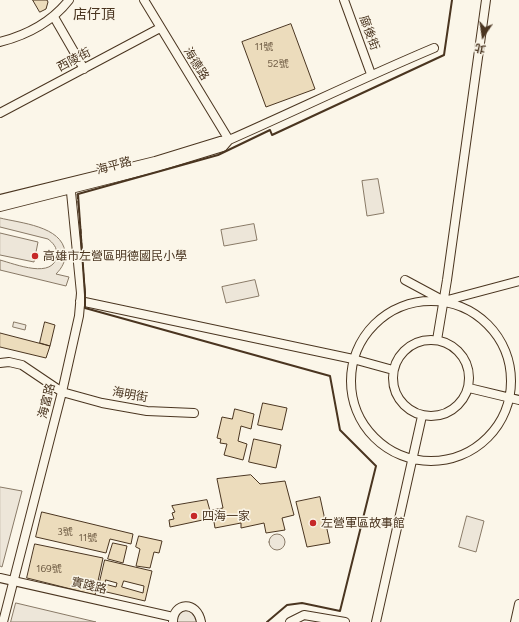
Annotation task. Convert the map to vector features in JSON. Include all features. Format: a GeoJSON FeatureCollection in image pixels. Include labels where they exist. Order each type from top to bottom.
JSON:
{"type":"FeatureCollection","features":[{"type":"Feature","properties":{"kind":"street"},"geometry":{"type":"LineString","coordinates":[[58,0],[62,8]]}},
{"type":"Feature","properties":{"kind":"street"},"geometry":{"type":"LineString","coordinates":[[0,42],[15,38],[28,32],[54,17],[69,0]]}},
{"type":"Feature","properties":{"kind":"street","name":"海德路"},"geometry":{"type":"LineString","coordinates":[[144,0],[229,140]]}},
{"type":"Feature","properties":{"kind":"street","name":"廍後街"},"geometry":{"type":"LineString","coordinates":[[344,0],[371,74]]}},
{"type":"Feature","properties":{"kind":"street"},"geometry":{"type":"LineString","coordinates":[[437,340],[444,301],[486,0]]}},
{"type":"Feature","properties":{"kind":"street"},"geometry":{"type":"LineString","coordinates":[[54,17],[84,68]]}},
{"type":"Feature","properties":{"kind":"street","name":"西陵街"},"geometry":{"type":"LineString","coordinates":[[0,113],[160,28]]}},
{"type":"Feature","properties":{"kind":"street","name":"海平路"},"geometry":{"type":"LineString","coordinates":[[0,199],[158,167],[223,147],[229,140],[312,103],[371,74],[434,48]]}},
{"type":"Feature","properties":{"kind":"street","name":"海平路"},"geometry":{"type":"LineString","coordinates":[[0,207],[70,186]]}},
{"type":"Feature","properties":{"kind":"street","name":"海富路"},"geometry":{"type":"LineString","coordinates":[[3,622],[62,392],[79,316],[80,301],[70,186]]}},
{"type":"Feature","properties":{"kind":"street"},"geometry":{"type":"LineString","coordinates":[[405,280],[444,301],[519,281]]}},
{"type":"Feature","properties":{"kind":"street"},"geometry":{"type":"LineString","coordinates":[[427,300],[444,301],[462,306],[478,316],[492,328],[503,344],[510,361],[512,380],[510,398],[506,412],[499,424],[490,436],[480,445],[454,458],[440,461],[412,459],[398,454],[386,447],[365,427],[358,415],[353,401],[351,373],[353,359],[366,334],[381,318],[395,309],[410,303],[427,300]]}},
{"type":"Feature","properties":{"kind":"street"},"geometry":{"type":"LineString","coordinates":[[80,301],[353,359],[394,370]]}},
{"type":"Feature","properties":{"kind":"street"},"geometry":{"type":"LineString","coordinates":[[425,340],[437,340],[454,347],[466,361],[469,374],[469,388],[459,405],[451,411],[432,417],[422,416],[411,411],[402,404],[396,394],[393,382],[394,370],[398,359],[405,350],[414,344],[425,340]]}},
{"type":"Feature","properties":{"kind":"street","name":"海明街"},"geometry":{"type":"LineString","coordinates":[[0,363],[9,362],[22,365],[62,392],[102,403],[147,411],[194,413]]}},
{"type":"Feature","properties":{"kind":"street"},"geometry":{"type":"LineString","coordinates":[[469,388],[519,400]]}},
{"type":"Feature","properties":{"kind":"street"},"geometry":{"type":"LineString","coordinates":[[376,622],[422,416]]}},
{"type":"Feature","properties":{"kind":"street","name":"實踐路"},"geometry":{"type":"LineString","coordinates":[[0,578],[173,620]]}},
{"type":"Feature","properties":{"kind":"street"},"geometry":{"type":"LineString","coordinates":[[515,622],[519,604]]}},
{"type":"Feature","properties":{"kind":"street"},"geometry":{"type":"LineString","coordinates":[[173,620],[178,609],[186,606],[191,607],[198,612],[201,622]]}},
{"type":"Feature","properties":{"kind":"street"},"geometry":{"type":"LineString","coordinates":[[290,622],[304,615],[345,622]]}},
{"type":"Feature","properties":{"kind":"shaded area"},"geometry":{"type":"Polygon","coordinates":[[[378,179],[384,213],[367,216],[362,181],[378,179]]]}},
{"type":"Feature","properties":{"kind":"shaded area"},"geometry":{"type":"Polygon","coordinates":[[[0,218],[39,227],[56,236],[62,243],[65,258],[56,274],[69,277],[66,286],[0,270],[0,260],[24,267],[42,269],[49,267],[54,263],[57,255],[52,242],[48,239],[0,227],[0,218]]]}},
{"type":"Feature","properties":{"kind":"shaded area"},"geometry":{"type":"Polygon","coordinates":[[[254,224],[257,240],[224,246],[221,230],[254,224]]]}},
{"type":"Feature","properties":{"kind":"shaded area"},"geometry":{"type":"Polygon","coordinates":[[[0,233],[38,242],[34,262],[0,255],[0,233]]]}},
{"type":"Feature","properties":{"kind":"shaded area"},"geometry":{"type":"Polygon","coordinates":[[[255,280],[259,296],[226,303],[222,287],[255,280]]]}},
{"type":"Feature","properties":{"kind":"shaded area"},"geometry":{"type":"Polygon","coordinates":[[[14,322],[26,325],[25,330],[13,327],[14,322]]]}},
{"type":"Feature","properties":{"kind":"shaded area"},"geometry":{"type":"Polygon","coordinates":[[[0,487],[22,491],[2,567],[0,566],[0,487]]]}},
{"type":"Feature","properties":{"kind":"shaded area"},"geometry":{"type":"Polygon","coordinates":[[[467,516],[484,521],[476,552],[459,547],[467,516]]]}},
{"type":"Feature","properties":{"kind":"shaded area"},"geometry":{"type":"Polygon","coordinates":[[[274,534],[280,534],[285,539],[283,548],[280,550],[274,550],[269,545],[269,539],[274,534]]]}},
{"type":"Feature","properties":{"kind":"shaded area"},"geometry":{"type":"Polygon","coordinates":[[[16,603],[96,622],[11,622],[16,603]]]}},
{"type":"Feature","properties":{"kind":"shaded area"},"geometry":{"type":"Polygon","coordinates":[[[191,609],[198,622],[176,622],[180,610],[191,609]]]}},
{"type":"Feature","properties":{"kind":"building"},"geometry":{"type":"Polygon","coordinates":[[[33,0],[47,0],[48,2],[46,9],[40,12],[33,0]]]}},
{"type":"Feature","properties":{"kind":"building"},"geometry":{"type":"Polygon","coordinates":[[[291,24],[315,89],[266,107],[242,42],[291,24]]]}},
{"type":"Feature","properties":{"kind":"building"},"geometry":{"type":"Polygon","coordinates":[[[45,322],[55,325],[50,346],[40,343],[45,322]]]}},
{"type":"Feature","properties":{"kind":"building"},"geometry":{"type":"Polygon","coordinates":[[[0,333],[50,346],[46,358],[0,347],[0,333]]]}},
{"type":"Feature","properties":{"kind":"building"},"geometry":{"type":"Polygon","coordinates":[[[263,403],[287,408],[282,430],[258,425],[263,403]]]}},
{"type":"Feature","properties":{"kind":"building"},"geometry":{"type":"Polygon","coordinates":[[[235,409],[254,414],[251,429],[241,426],[238,441],[247,444],[243,460],[224,455],[227,444],[220,443],[221,439],[217,438],[222,417],[232,419],[235,409]]]}},
{"type":"Feature","properties":{"kind":"building"},"geometry":{"type":"Polygon","coordinates":[[[254,439],[281,445],[276,468],[249,462],[254,439]]]}},
{"type":"Feature","properties":{"kind":"building"},"geometry":{"type":"Polygon","coordinates":[[[251,475],[260,484],[285,481],[294,515],[282,518],[285,530],[266,533],[264,523],[241,528],[241,523],[215,528],[212,510],[223,508],[217,479],[251,475]]]}},
{"type":"Feature","properties":{"kind":"building","name":"左營軍區故事館"},"geometry":{"type":"Polygon","coordinates":[[[320,497],[330,543],[307,547],[296,502],[320,497]]]}},
{"type":"Feature","properties":{"kind":"building"},"geometry":{"type":"Polygon","coordinates":[[[207,500],[212,518],[170,527],[169,520],[174,519],[172,513],[175,512],[172,506],[207,500]]]}},
{"type":"Feature","properties":{"kind":"building"},"geometry":{"type":"Polygon","coordinates":[[[42,512],[133,534],[131,544],[110,539],[106,553],[36,537],[42,512]]]}},
{"type":"Feature","properties":{"kind":"building"},"geometry":{"type":"Polygon","coordinates":[[[139,536],[162,541],[159,553],[154,552],[150,568],[136,566],[140,549],[136,547],[139,536]]]}},
{"type":"Feature","properties":{"kind":"building"},"geometry":{"type":"Polygon","coordinates":[[[113,543],[127,546],[123,563],[108,559],[113,543]]]}},
{"type":"Feature","properties":{"kind":"building"},"geometry":{"type":"Polygon","coordinates":[[[35,544],[103,558],[95,595],[27,578],[35,544]]]}},
{"type":"Feature","properties":{"kind":"building"},"geometry":{"type":"Polygon","coordinates":[[[105,560],[152,571],[145,601],[98,590],[105,560]]]}},
{"type":"Feature","properties":{"kind":"building"},"geometry":{"type":"Polygon","coordinates":[[[106,580],[117,583],[116,587],[105,584],[106,580]]]}},
{"type":"Feature","properties":{"kind":"building"},"geometry":{"type":"Polygon","coordinates":[[[124,581],[144,586],[143,593],[122,587],[124,581]]]}},
{"type":"Feature","properties":{"kind":"fence"},"geometry":{"type":"LineString","coordinates":[[77,194],[85,296]]}},
{"type":"Feature","properties":{"kind":"wall"},"geometry":{"type":"LineString","coordinates":[[267,622],[287,605],[302,603],[340,611],[376,466],[340,430],[330,376],[85,308],[78,194],[218,155],[270,130],[272,135],[444,55],[452,0]]}},
{"type":"Feature","properties":{"kind":"place","name":"高雄市左營區明德國民小學"},"geometry":{"type":"Point","coordinates":[35,256]}},
{"type":"Feature","properties":{"kind":"place","name":"四海一家"},"geometry":{"type":"Point","coordinates":[194,516]}},
{"type":"Feature","properties":{"kind":"place","name":"左營軍區故事館"},"geometry":{"type":"Point","coordinates":[313,523]}},
{"type":"Feature","properties":{"kind":"district","name":"店仔頂"},"geometry":{"type":"Point","coordinates":[94,15]}}]}
